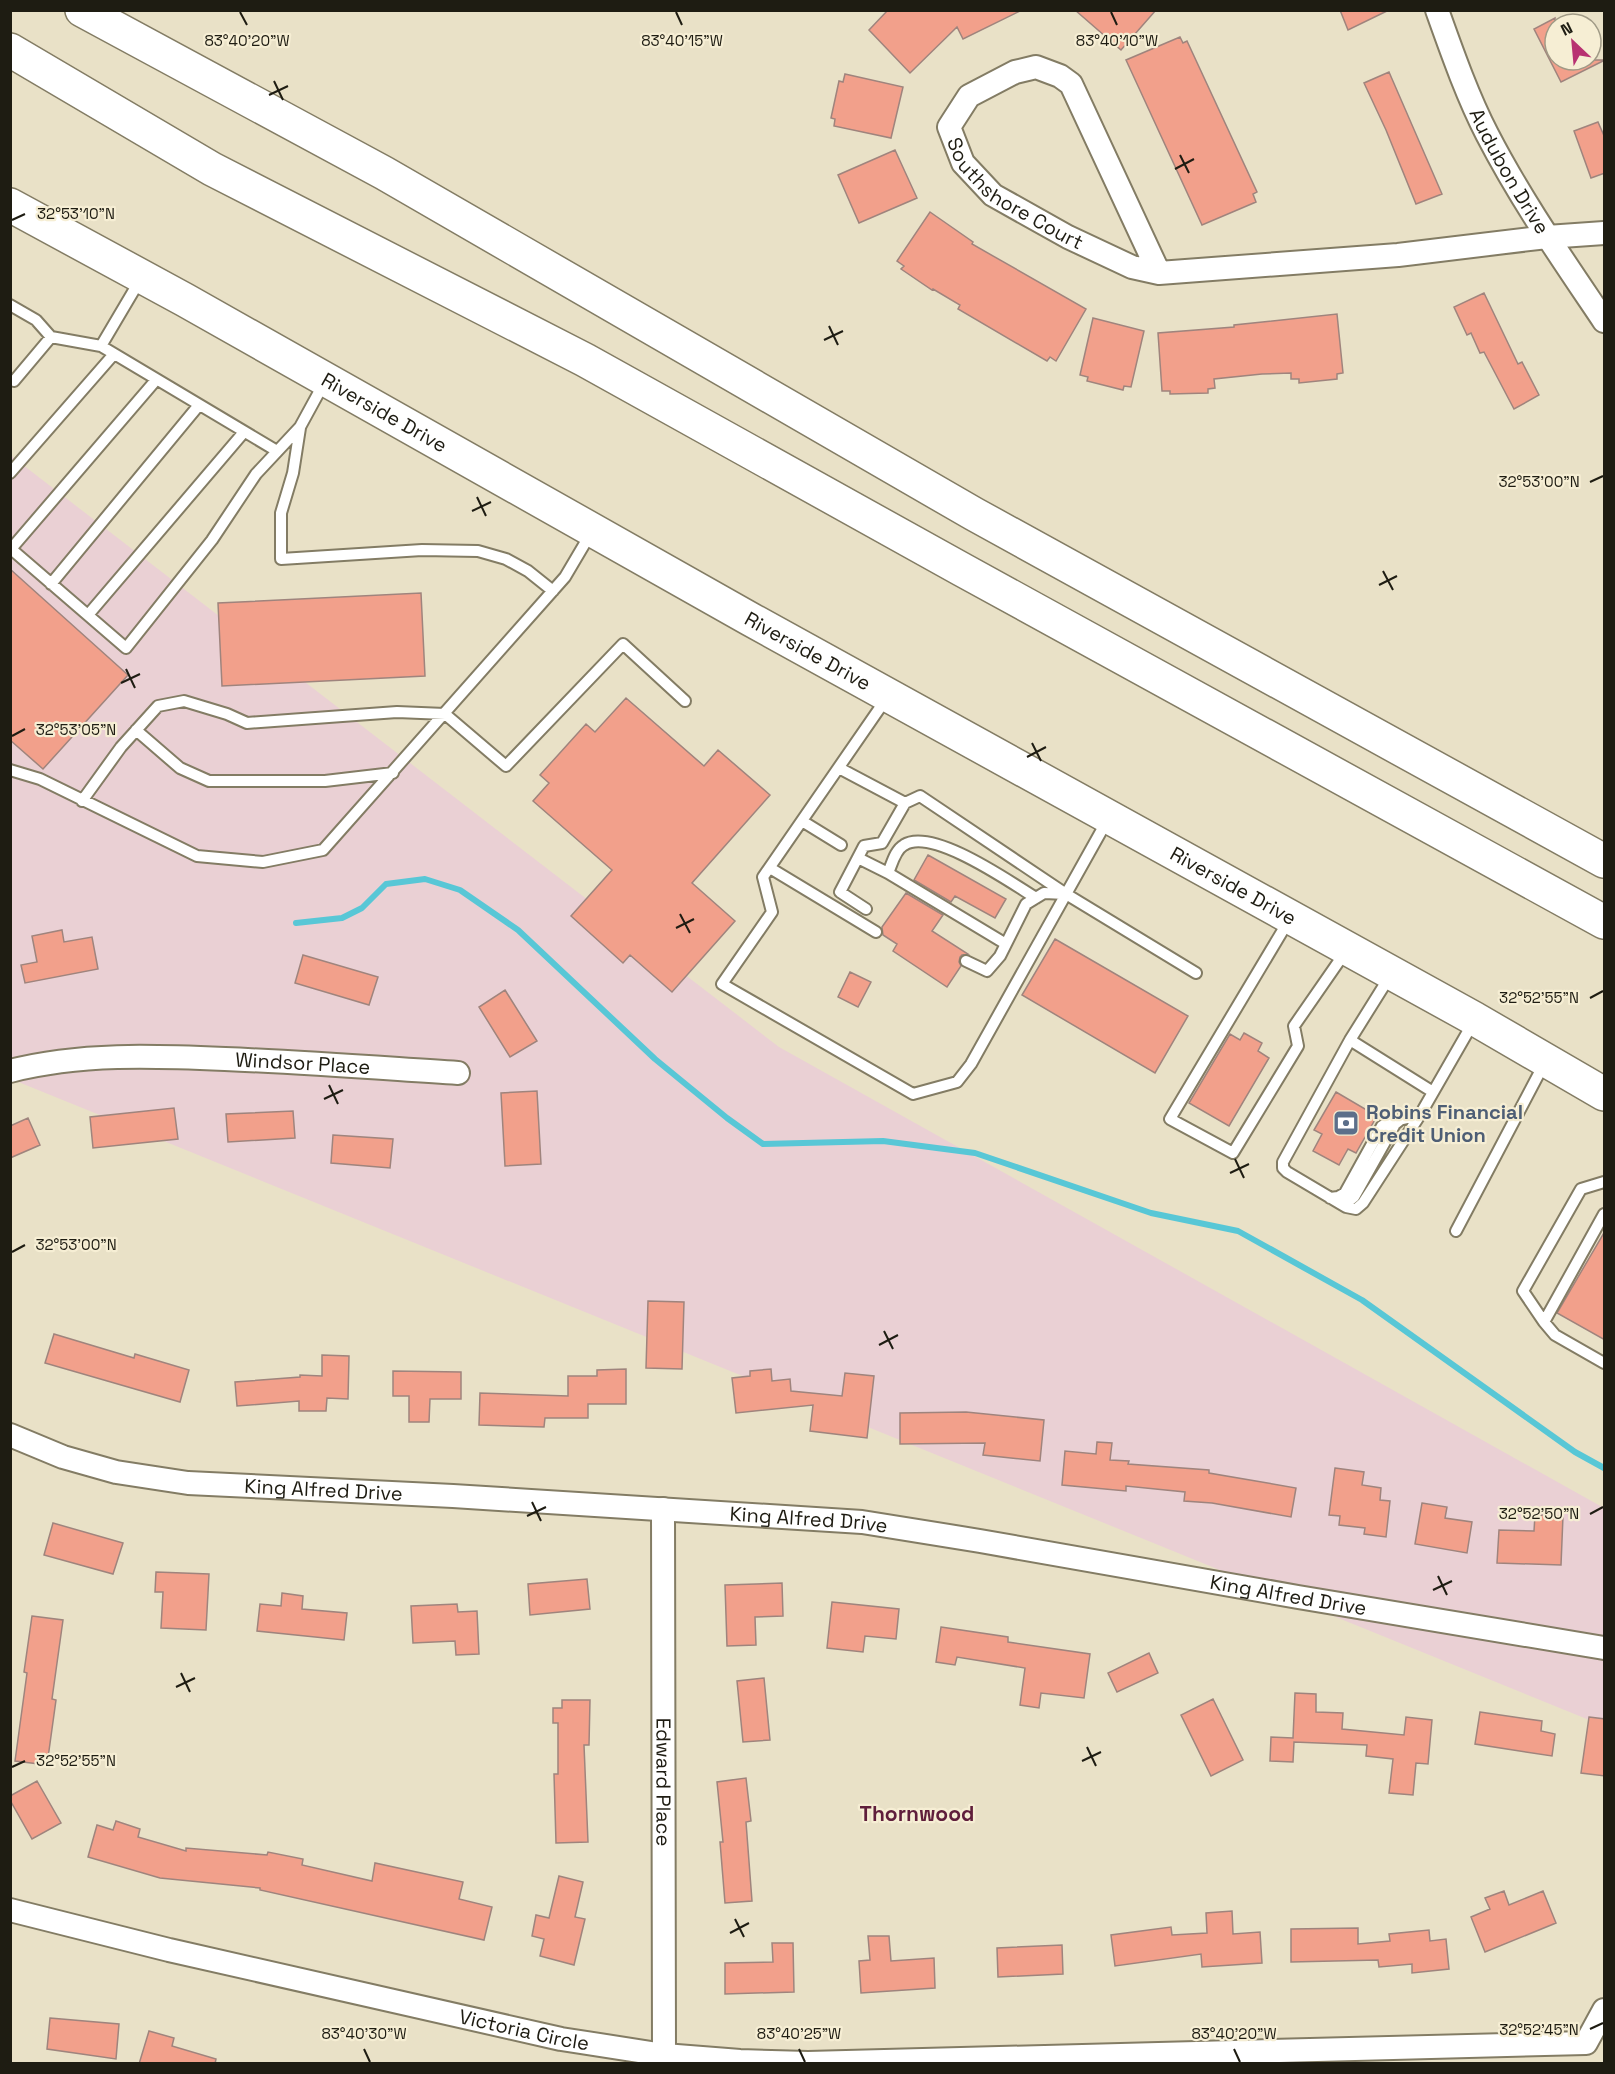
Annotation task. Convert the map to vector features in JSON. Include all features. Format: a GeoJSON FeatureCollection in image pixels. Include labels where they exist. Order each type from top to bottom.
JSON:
{"type":"FeatureCollection","features":[{"type":"Feature","properties":{"kind":"main road"},"geometry":{"type":"LineString","coordinates":[[82,10],[384,172],[974,514],[1605,861]]}},
{"type":"Feature","properties":{"kind":"main road"},"geometry":{"type":"LineString","coordinates":[[10,50],[212,169],[585,360],[1605,922]]}},
{"type":"Feature","properties":{"kind":"main road","name":"Riverside Drive"},"geometry":{"type":"LineString","coordinates":[[10,205],[1475,1019],[1605,1094]]}},
{"type":"Feature","properties":{"kind":"street","name":"Audubon Drive"},"geometry":{"type":"LineString","coordinates":[[1437,10],[1487,132],[1547,237],[1605,321]]}},
{"type":"Feature","properties":{"kind":"street","name":"Southshore Court"},"geometry":{"type":"LineString","coordinates":[[1159,273],[1071,84],[1060,76],[1036,67],[1015,72],[969,96],[949,127],[963,163],[993,195],[1068,237],[1132,267],[1159,273],[1398,255],[1547,237],[1605,233]]}},
{"type":"Feature","properties":{"kind":"street","name":"Windsor Place"},"geometry":{"type":"LineString","coordinates":[[10,1071],[80,1059],[147,1057],[247,1060],[458,1073]]}},
{"type":"Feature","properties":{"kind":"street","name":"King Alfred Drive"},"geometry":{"type":"LineString","coordinates":[[10,1435],[63,1457],[116,1472],[188,1483],[862,1522],[991,1542],[1298,1597],[1605,1648]]}},
{"type":"Feature","properties":{"kind":"street","name":"Edward Place"},"geometry":{"type":"LineString","coordinates":[[663,1509],[664,2055]]}},
{"type":"Feature","properties":{"kind":"street","name":"Victoria Circle"},"geometry":{"type":"LineString","coordinates":[[10,1910],[169,1950],[561,2039],[664,2055],[740,2061],[807,2063],[1588,2053],[1605,2010]]}},
{"type":"Feature","properties":{"kind":"lane"},"geometry":{"type":"LineString","coordinates":[[101,346],[142,277]]}},
{"type":"Feature","properties":{"kind":"lane"},"geometry":{"type":"LineString","coordinates":[[10,305],[36,320],[51,337],[101,346],[277,452]]}},
{"type":"Feature","properties":{"kind":"lane"},"geometry":{"type":"LineString","coordinates":[[14,381],[51,337]]}},
{"type":"Feature","properties":{"kind":"lane"},"geometry":{"type":"LineString","coordinates":[[10,473],[114,354]]}},
{"type":"Feature","properties":{"kind":"lane"},"geometry":{"type":"LineString","coordinates":[[156,380],[11,549],[126,648],[212,540],[256,474],[300,427],[325,380]]}},
{"type":"Feature","properties":{"kind":"lane"},"geometry":{"type":"LineString","coordinates":[[51,584],[199,405]]}},
{"type":"Feature","properties":{"kind":"lane"},"geometry":{"type":"LineString","coordinates":[[300,427],[293,473],[281,513],[281,559],[422,550],[478,550],[506,559],[528,571],[553,591]]}},
{"type":"Feature","properties":{"kind":"lane"},"geometry":{"type":"LineString","coordinates":[[88,615],[244,432]]}},
{"type":"Feature","properties":{"kind":"lane"},"geometry":{"type":"LineString","coordinates":[[10,770],[40,779],[197,856],[263,862],[323,850],[565,577],[592,530]]}},
{"type":"Feature","properties":{"kind":"lane"},"geometry":{"type":"LineString","coordinates":[[82,801],[121,747],[158,706],[184,701],[247,723],[397,712],[445,714],[506,766],[623,644],[685,701]]}},
{"type":"Feature","properties":{"kind":"lane"},"geometry":{"type":"LineString","coordinates":[[889,694],[763,877],[771,912],[722,984],[913,1094],[957,1082],[971,1064],[1109,816]]}},
{"type":"Feature","properties":{"kind":"lane"},"geometry":{"type":"LineString","coordinates":[[136,730],[180,768],[209,781],[325,781],[393,772]]}},
{"type":"Feature","properties":{"kind":"lane"},"geometry":{"type":"LineString","coordinates":[[839,768],[905,803]]}},
{"type":"Feature","properties":{"kind":"lane"},"geometry":{"type":"LineString","coordinates":[[866,909],[840,892],[864,846],[882,843],[905,803],[920,796],[1066,894],[1196,973]]}},
{"type":"Feature","properties":{"kind":"lane"},"geometry":{"type":"LineString","coordinates":[[802,821],[841,845]]}},
{"type":"Feature","properties":{"kind":"lane"},"geometry":{"type":"LineString","coordinates":[[888,873],[903,845],[919,840],[958,851],[1036,898]]}},
{"type":"Feature","properties":{"kind":"lane"},"geometry":{"type":"LineString","coordinates":[[858,858],[888,873],[1006,944]]}},
{"type":"Feature","properties":{"kind":"lane"},"geometry":{"type":"LineString","coordinates":[[770,868],[876,932]]}},
{"type":"Feature","properties":{"kind":"lane"},"geometry":{"type":"LineString","coordinates":[[966,961],[987,971],[1000,956],[1026,904],[1044,893],[1066,894]]}},
{"type":"Feature","properties":{"kind":"lane"},"geometry":{"type":"LineString","coordinates":[[1291,917],[1170,1119],[1233,1153],[1298,1046],[1294,1026],[1347,948]]}},
{"type":"Feature","properties":{"kind":"lane"},"geometry":{"type":"LineString","coordinates":[[1391,973],[1350,1040],[1283,1164],[1287,1172],[1330,1198],[1353,1209],[1361,1206],[1420,1115],[1475,1019]]}},
{"type":"Feature","properties":{"kind":"lane"},"geometry":{"type":"LineString","coordinates":[[1350,1040],[1433,1092]]}},
{"type":"Feature","properties":{"kind":"lane"},"geometry":{"type":"LineString","coordinates":[[1456,1231],[1547,1060]]}},
{"type":"Feature","properties":{"kind":"lane"},"geometry":{"type":"LineString","coordinates":[[1330,1198],[1345,1193],[1383,1126],[1389,1122],[1420,1115]]}},
{"type":"Feature","properties":{"kind":"lane"},"geometry":{"type":"LineString","coordinates":[[1341,1204],[1354,1197],[1395,1124],[1400,1120]]}},
{"type":"Feature","properties":{"kind":"lane"},"geometry":{"type":"LineString","coordinates":[[1605,1182],[1581,1189],[1523,1291],[1544,1322],[1556,1335],[1605,1363]]}},
{"type":"Feature","properties":{"kind":"lane"},"geometry":{"type":"LineString","coordinates":[[1544,1322],[1605,1214]]}},
{"type":"Feature","properties":{"kind":"shaded area"},"geometry":{"type":"Polygon","coordinates":[[[10,455],[779,1047],[1604,1508],[1604,1726],[11,1079],[10,455]]]}},
{"type":"Feature","properties":{"kind":"building"},"geometry":{"type":"Polygon","coordinates":[[[888,10],[1022,10],[963,39],[957,27],[910,73],[869,30],[888,10]]]}},
{"type":"Feature","properties":{"kind":"building"},"geometry":{"type":"Polygon","coordinates":[[[1075,10],[1156,10],[1121,50],[1075,10]]]}},
{"type":"Feature","properties":{"kind":"building"},"geometry":{"type":"Polygon","coordinates":[[[1340,10],[1389,10],[1348,30],[1340,10]]]}},
{"type":"Feature","properties":{"kind":"building"},"geometry":{"type":"Polygon","coordinates":[[[1543,24],[1543,47],[1534,29],[1543,24]]]}},
{"type":"Feature","properties":{"kind":"building"},"geometry":{"type":"Polygon","coordinates":[[[1180,37],[1183,43],[1187,41],[1257,192],[1253,194],[1256,202],[1202,225],[1126,60],[1180,37]]]}},
{"type":"Feature","properties":{"kind":"building"},"geometry":{"type":"Polygon","coordinates":[[[1389,72],[1442,194],[1416,204],[1364,83],[1389,72]]]}},
{"type":"Feature","properties":{"kind":"building"},"geometry":{"type":"Polygon","coordinates":[[[1556,72],[1581,72],[1561,82],[1556,72]]]}},
{"type":"Feature","properties":{"kind":"building"},"geometry":{"type":"Polygon","coordinates":[[[845,74],[903,87],[891,138],[834,126],[835,119],[831,118],[839,81],[843,82],[845,74]]]}},
{"type":"Feature","properties":{"kind":"building"},"geometry":{"type":"Polygon","coordinates":[[[1598,122],[1605,138],[1605,173],[1591,178],[1574,131],[1598,122]]]}},
{"type":"Feature","properties":{"kind":"building"},"geometry":{"type":"Polygon","coordinates":[[[895,150],[917,198],[859,223],[838,175],[895,150]]]}},
{"type":"Feature","properties":{"kind":"building"},"geometry":{"type":"Polygon","coordinates":[[[930,212],[973,242],[972,244],[1086,309],[1056,361],[1050,357],[1047,361],[958,309],[960,305],[901,269],[904,266],[897,261],[930,212]]]}},
{"type":"Feature","properties":{"kind":"building"},"geometry":{"type":"Polygon","coordinates":[[[1484,293],[1518,364],[1522,362],[1539,395],[1514,409],[1484,352],[1480,353],[1471,333],[1467,335],[1454,307],[1484,293]]]}},
{"type":"Feature","properties":{"kind":"building"},"geometry":{"type":"Polygon","coordinates":[[[1337,314],[1343,373],[1337,374],[1337,379],[1299,383],[1299,379],[1291,379],[1291,373],[1262,374],[1214,379],[1215,388],[1208,389],[1208,393],[1170,394],[1170,391],[1162,391],[1158,333],[1234,327],[1234,325],[1337,314]]]}},
{"type":"Feature","properties":{"kind":"building"},"geometry":{"type":"Polygon","coordinates":[[[1093,318],[1144,331],[1131,387],[1124,386],[1123,390],[1087,381],[1088,377],[1080,375],[1093,318]]]}},
{"type":"Feature","properties":{"kind":"building"},"geometry":{"type":"Polygon","coordinates":[[[10,569],[128,675],[43,769],[10,740],[10,569]]]}},
{"type":"Feature","properties":{"kind":"building"},"geometry":{"type":"Polygon","coordinates":[[[421,593],[425,676],[222,686],[218,603],[421,593]]]}},
{"type":"Feature","properties":{"kind":"building"},"geometry":{"type":"Polygon","coordinates":[[[626,698],[704,766],[718,750],[770,795],[692,883],[735,921],[672,992],[630,955],[623,963],[571,916],[612,870],[533,801],[549,783],[540,775],[586,724],[595,732],[626,698]]]}},
{"type":"Feature","properties":{"kind":"building"},"geometry":{"type":"Polygon","coordinates":[[[928,855],[1006,899],[995,918],[955,896],[951,902],[914,880],[928,855]]]}},
{"type":"Feature","properties":{"kind":"building"},"geometry":{"type":"Polygon","coordinates":[[[906,893],[943,915],[932,931],[968,954],[960,957],[961,966],[947,987],[893,951],[897,944],[883,935],[882,927],[906,893]]]}},
{"type":"Feature","properties":{"kind":"building"},"geometry":{"type":"Polygon","coordinates":[[[62,930],[64,942],[92,937],[98,969],[25,983],[21,965],[37,962],[32,936],[62,930]]]}},
{"type":"Feature","properties":{"kind":"building"},"geometry":{"type":"Polygon","coordinates":[[[1055,939],[1188,1016],[1155,1073],[1022,995],[1055,939]]]}},
{"type":"Feature","properties":{"kind":"building"},"geometry":{"type":"Polygon","coordinates":[[[303,955],[378,977],[369,1005],[295,983],[303,955]]]}},
{"type":"Feature","properties":{"kind":"building"},"geometry":{"type":"Polygon","coordinates":[[[850,972],[871,982],[858,1007],[838,997],[850,972]]]}},
{"type":"Feature","properties":{"kind":"building"},"geometry":{"type":"Polygon","coordinates":[[[505,990],[537,1041],[510,1057],[479,1007],[505,990]]]}},
{"type":"Feature","properties":{"kind":"building"},"geometry":{"type":"Polygon","coordinates":[[[1244,1033],[1262,1043],[1258,1051],[1269,1058],[1229,1126],[1189,1103],[1230,1034],[1240,1040],[1244,1033]]]}},
{"type":"Feature","properties":{"kind":"building"},"geometry":{"type":"Polygon","coordinates":[[[537,1091],[541,1164],[505,1166],[501,1093],[537,1091]]]}},
{"type":"Feature","properties":{"kind":"building","name":"Robins Financial Credit Union"},"geometry":{"type":"Polygon","coordinates":[[[1336,1092],[1377,1116],[1356,1153],[1348,1149],[1339,1165],[1313,1151],[1322,1134],[1314,1130],[1336,1092]]]}},
{"type":"Feature","properties":{"kind":"building"},"geometry":{"type":"Polygon","coordinates":[[[174,1108],[178,1139],[93,1148],[90,1117],[174,1108]]]}},
{"type":"Feature","properties":{"kind":"building"},"geometry":{"type":"Polygon","coordinates":[[[293,1111],[295,1138],[228,1142],[226,1114],[293,1111]]]}},
{"type":"Feature","properties":{"kind":"building"},"geometry":{"type":"Polygon","coordinates":[[[28,1118],[40,1145],[10,1158],[10,1126],[28,1118]]]}},
{"type":"Feature","properties":{"kind":"building"},"geometry":{"type":"Polygon","coordinates":[[[333,1135],[393,1139],[390,1168],[331,1163],[333,1135]]]}},
{"type":"Feature","properties":{"kind":"building"},"geometry":{"type":"Polygon","coordinates":[[[1605,1231],[1605,1340],[1557,1313],[1605,1231]]]}},
{"type":"Feature","properties":{"kind":"building"},"geometry":{"type":"Polygon","coordinates":[[[648,1301],[684,1302],[682,1369],[646,1368],[648,1301]]]}},
{"type":"Feature","properties":{"kind":"building"},"geometry":{"type":"Polygon","coordinates":[[[54,1334],[134,1358],[135,1354],[189,1370],[180,1402],[45,1363],[54,1334]]]}},
{"type":"Feature","properties":{"kind":"building"},"geometry":{"type":"Polygon","coordinates":[[[322,1355],[349,1356],[348,1399],[327,1398],[326,1411],[299,1411],[299,1401],[237,1406],[235,1382],[300,1377],[300,1375],[322,1376],[322,1355]]]}},
{"type":"Feature","properties":{"kind":"building"},"geometry":{"type":"Polygon","coordinates":[[[626,1369],[626,1404],[588,1404],[588,1418],[545,1418],[544,1427],[479,1425],[480,1393],[568,1396],[568,1376],[597,1376],[597,1370],[626,1369]]]}},
{"type":"Feature","properties":{"kind":"building"},"geometry":{"type":"Polygon","coordinates":[[[771,1369],[772,1381],[790,1379],[791,1391],[842,1396],[845,1373],[874,1376],[867,1438],[810,1431],[813,1405],[736,1413],[732,1378],[750,1376],[750,1371],[771,1369]]]}},
{"type":"Feature","properties":{"kind":"building"},"geometry":{"type":"Polygon","coordinates":[[[393,1371],[461,1372],[461,1399],[430,1399],[429,1422],[409,1422],[409,1396],[393,1396],[393,1371]]]}},
{"type":"Feature","properties":{"kind":"building"},"geometry":{"type":"Polygon","coordinates":[[[966,1412],[1044,1420],[1040,1461],[983,1455],[985,1443],[900,1444],[900,1413],[966,1412]]]}},
{"type":"Feature","properties":{"kind":"building"},"geometry":{"type":"Polygon","coordinates":[[[1097,1442],[1112,1443],[1110,1460],[1129,1461],[1128,1464],[1209,1470],[1209,1473],[1296,1488],[1291,1517],[1212,1503],[1184,1501],[1185,1492],[1126,1486],[1126,1491],[1062,1485],[1065,1451],[1096,1454],[1097,1442]]]}},
{"type":"Feature","properties":{"kind":"building"},"geometry":{"type":"Polygon","coordinates":[[[1335,1468],[1364,1472],[1362,1485],[1381,1488],[1380,1500],[1390,1501],[1386,1537],[1364,1534],[1365,1528],[1339,1525],[1340,1516],[1329,1515],[1335,1468]]]}},
{"type":"Feature","properties":{"kind":"building"},"geometry":{"type":"Polygon","coordinates":[[[1422,1503],[1447,1507],[1445,1518],[1472,1522],[1467,1553],[1415,1544],[1422,1503]]]}},
{"type":"Feature","properties":{"kind":"building"},"geometry":{"type":"Polygon","coordinates":[[[1535,1515],[1563,1516],[1561,1565],[1497,1563],[1499,1530],[1534,1531],[1535,1515]]]}},
{"type":"Feature","properties":{"kind":"building"},"geometry":{"type":"Polygon","coordinates":[[[53,1523],[123,1543],[113,1574],[44,1555],[53,1523]]]}},
{"type":"Feature","properties":{"kind":"building"},"geometry":{"type":"Polygon","coordinates":[[[156,1572],[209,1574],[206,1630],[161,1628],[163,1592],[155,1592],[156,1572]]]}},
{"type":"Feature","properties":{"kind":"building"},"geometry":{"type":"Polygon","coordinates":[[[587,1579],[590,1609],[530,1615],[528,1584],[587,1579]]]}},
{"type":"Feature","properties":{"kind":"building"},"geometry":{"type":"Polygon","coordinates":[[[782,1583],[783,1616],[755,1617],[756,1645],[727,1646],[725,1585],[782,1583]]]}},
{"type":"Feature","properties":{"kind":"building"},"geometry":{"type":"Polygon","coordinates":[[[282,1593],[303,1596],[302,1609],[347,1613],[344,1640],[257,1631],[260,1604],[281,1606],[282,1593]]]}},
{"type":"Feature","properties":{"kind":"building"},"geometry":{"type":"Polygon","coordinates":[[[832,1602],[899,1609],[896,1639],[865,1636],[863,1652],[827,1648],[832,1602]]]}},
{"type":"Feature","properties":{"kind":"building"},"geometry":{"type":"Polygon","coordinates":[[[457,1604],[458,1612],[477,1611],[479,1654],[456,1655],[455,1641],[413,1643],[411,1606],[457,1604]]]}},
{"type":"Feature","properties":{"kind":"building"},"geometry":{"type":"Polygon","coordinates":[[[32,1616],[63,1620],[52,1699],[56,1700],[47,1765],[15,1761],[32,1616]]]}},
{"type":"Feature","properties":{"kind":"building"},"geometry":{"type":"Polygon","coordinates":[[[941,1627],[1008,1637],[1008,1642],[1090,1654],[1084,1698],[1041,1693],[1039,1708],[1020,1705],[1025,1668],[957,1657],[955,1665],[936,1662],[941,1627]]]}},
{"type":"Feature","properties":{"kind":"building"},"geometry":{"type":"Polygon","coordinates":[[[1149,1653],[1158,1673],[1117,1692],[1108,1673],[1149,1653]]]}},
{"type":"Feature","properties":{"kind":"building"},"geometry":{"type":"Polygon","coordinates":[[[764,1678],[770,1740],[743,1742],[737,1681],[764,1678]]]}},
{"type":"Feature","properties":{"kind":"building"},"geometry":{"type":"Polygon","coordinates":[[[1295,1693],[1316,1694],[1316,1712],[1343,1713],[1342,1729],[1404,1735],[1406,1717],[1432,1720],[1428,1764],[1416,1763],[1413,1795],[1389,1793],[1393,1759],[1366,1756],[1367,1745],[1294,1742],[1293,1762],[1270,1761],[1271,1737],[1293,1738],[1295,1693]]]}},
{"type":"Feature","properties":{"kind":"building"},"geometry":{"type":"Polygon","coordinates":[[[1213,1699],[1243,1760],[1211,1776],[1181,1715],[1213,1699]]]}},
{"type":"Feature","properties":{"kind":"building"},"geometry":{"type":"Polygon","coordinates":[[[562,1700],[590,1700],[589,1745],[584,1745],[588,1842],[556,1843],[554,1774],[558,1774],[558,1723],[553,1723],[553,1708],[562,1708],[562,1700]]]}},
{"type":"Feature","properties":{"kind":"building"},"geometry":{"type":"Polygon","coordinates":[[[1480,1712],[1542,1721],[1541,1731],[1555,1734],[1552,1756],[1475,1744],[1480,1712]]]}},
{"type":"Feature","properties":{"kind":"building"},"geometry":{"type":"Polygon","coordinates":[[[1589,1717],[1605,1719],[1605,1776],[1581,1773],[1589,1717]]]}},
{"type":"Feature","properties":{"kind":"building"},"geometry":{"type":"Polygon","coordinates":[[[746,1778],[751,1821],[746,1822],[752,1901],[725,1903],[720,1842],[723,1842],[717,1782],[746,1778]]]}},
{"type":"Feature","properties":{"kind":"building"},"geometry":{"type":"Polygon","coordinates":[[[37,1781],[61,1823],[32,1839],[10,1800],[10,1796],[37,1781]]]}},
{"type":"Feature","properties":{"kind":"building"},"geometry":{"type":"Polygon","coordinates":[[[116,1821],[140,1829],[138,1837],[186,1851],[186,1848],[267,1855],[268,1852],[303,1859],[302,1865],[372,1881],[375,1863],[463,1882],[459,1899],[492,1907],[484,1940],[260,1890],[260,1888],[160,1878],[88,1857],[97,1825],[113,1830],[116,1821]]]}},
{"type":"Feature","properties":{"kind":"building"},"geometry":{"type":"Polygon","coordinates":[[[559,1876],[583,1882],[575,1917],[585,1919],[574,1965],[540,1956],[544,1939],[532,1936],[536,1915],[549,1918],[559,1876]]]}},
{"type":"Feature","properties":{"kind":"building"},"geometry":{"type":"Polygon","coordinates":[[[1504,1891],[1509,1905],[1543,1891],[1556,1923],[1485,1952],[1471,1917],[1490,1909],[1485,1898],[1504,1891]]]}},
{"type":"Feature","properties":{"kind":"building"},"geometry":{"type":"Polygon","coordinates":[[[1232,1911],[1233,1934],[1260,1932],[1262,1963],[1202,1967],[1201,1954],[1115,1966],[1111,1935],[1171,1927],[1172,1935],[1207,1933],[1206,1913],[1232,1911]]]}},
{"type":"Feature","properties":{"kind":"building"},"geometry":{"type":"Polygon","coordinates":[[[1358,1928],[1358,1944],[1390,1941],[1389,1934],[1429,1930],[1430,1941],[1446,1939],[1449,1969],[1412,1973],[1412,1964],[1379,1967],[1378,1960],[1291,1962],[1291,1929],[1358,1928]]]}},
{"type":"Feature","properties":{"kind":"building"},"geometry":{"type":"Polygon","coordinates":[[[868,1936],[889,1936],[891,1961],[934,1958],[935,1988],[861,1993],[859,1961],[870,1960],[868,1936]]]}},
{"type":"Feature","properties":{"kind":"building"},"geometry":{"type":"Polygon","coordinates":[[[772,1943],[793,1943],[794,1992],[725,1994],[725,1963],[773,1962],[772,1943]]]}},
{"type":"Feature","properties":{"kind":"building"},"geometry":{"type":"Polygon","coordinates":[[[1062,1945],[1063,1974],[998,1977],[997,1948],[1062,1945]]]}},
{"type":"Feature","properties":{"kind":"building"},"geometry":{"type":"Polygon","coordinates":[[[50,2018],[119,2024],[116,2059],[47,2049],[50,2018]]]}},
{"type":"Feature","properties":{"kind":"building"},"geometry":{"type":"Polygon","coordinates":[[[149,2031],[174,2038],[172,2046],[216,2059],[215,2064],[139,2064],[149,2031]]]}},
{"type":"Feature","properties":{"kind":"waterway"},"geometry":{"type":"LineString","coordinates":[[296,923],[342,918],[362,908],[386,884],[425,879],[460,890],[518,930],[655,1059],[727,1118],[763,1144],[883,1141],[975,1153],[1151,1213],[1238,1231],[1362,1300],[1575,1452],[1604,1468]]}},
{"type":"Feature","properties":{"kind":"place","name":"Robins Financial Credit Union"},"geometry":{"type":"Point","coordinates":[1346,1123]}},
{"type":"Feature","properties":{"kind":"district","name":"Thornwood"},"geometry":{"type":"Point","coordinates":[917,1814]}}]}
